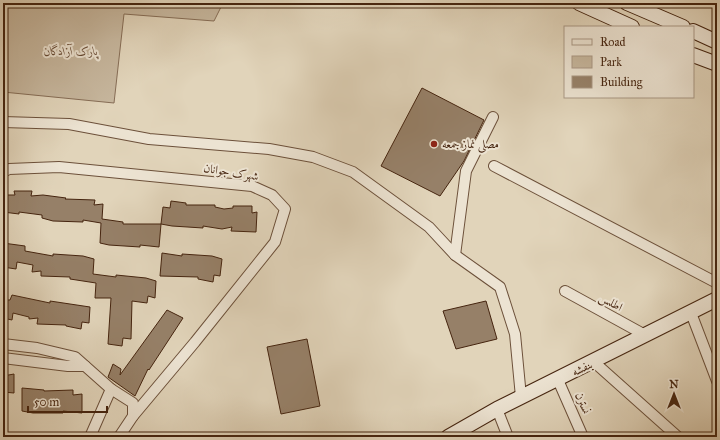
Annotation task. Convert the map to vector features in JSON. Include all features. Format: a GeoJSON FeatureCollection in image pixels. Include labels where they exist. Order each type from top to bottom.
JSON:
{"type":"FeatureCollection","features":[{"type":"Feature","properties":{"kind":"street"},"geometry":{"type":"LineString","coordinates":[[579,3],[630,26]]}},
{"type":"Feature","properties":{"kind":"street"},"geometry":{"type":"LineString","coordinates":[[627,3],[681,26]]}},
{"type":"Feature","properties":{"kind":"street"},"geometry":{"type":"LineString","coordinates":[[694,31],[717,42]]}},
{"type":"Feature","properties":{"kind":"street"},"geometry":{"type":"LineString","coordinates":[[694,55],[717,64]]}},
{"type":"Feature","properties":{"kind":"street"},"geometry":{"type":"LineString","coordinates":[[455,255],[466,171],[493,117]]}},
{"type":"Feature","properties":{"kind":"street"},"geometry":{"type":"LineString","coordinates":[[3,122],[70,124],[149,139],[269,149],[313,157],[360,176],[429,227],[455,255],[500,287],[515,334],[522,397]]}},
{"type":"Feature","properties":{"kind":"street"},"geometry":{"type":"LineString","coordinates":[[494,166],[717,283]]}},
{"type":"Feature","properties":{"kind":"street","name":"شهرک جوانان"},"geometry":{"type":"LineString","coordinates":[[3,172],[9,169],[60,167],[252,186],[272,194],[285,208],[275,242],[195,342],[133,416],[119,437]]}},
{"type":"Feature","properties":{"kind":"street","name":"اطلس"},"geometry":{"type":"LineString","coordinates":[[565,291],[645,335]]}},
{"type":"Feature","properties":{"kind":"street","name":"بنفشه"},"geometry":{"type":"LineString","coordinates":[[448,437],[497,409],[594,362],[717,299]]}},
{"type":"Feature","properties":{"kind":"street"},"geometry":{"type":"LineString","coordinates":[[691,313],[717,381]]}},
{"type":"Feature","properties":{"kind":"street"},"geometry":{"type":"LineString","coordinates":[[3,344],[75,357],[111,388],[133,403],[133,416]]}},
{"type":"Feature","properties":{"kind":"street"},"geometry":{"type":"LineString","coordinates":[[21,360],[24,347]]}},
{"type":"Feature","properties":{"kind":"street"},"geometry":{"type":"LineString","coordinates":[[3,358],[68,366],[85,366]]}},
{"type":"Feature","properties":{"kind":"street"},"geometry":{"type":"LineString","coordinates":[[594,362],[678,437]]}},
{"type":"Feature","properties":{"kind":"street","name":"نسترن"},"geometry":{"type":"LineString","coordinates":[[558,380],[584,437]]}},
{"type":"Feature","properties":{"kind":"street"},"geometry":{"type":"LineString","coordinates":[[90,437],[111,388]]}},
{"type":"Feature","properties":{"kind":"street"},"geometry":{"type":"LineString","coordinates":[[497,409],[508,437]]}},
{"type":"Feature","properties":{"kind":"green space","name":"پارک آزادگان"},"geometry":{"type":"Polygon","coordinates":[[[3,3],[223,3],[214,21],[124,14],[114,103],[3,92],[3,3]]]}},
{"type":"Feature","properties":{"kind":"building","name":"مصلی نماز جمعه"},"geometry":{"type":"Polygon","coordinates":[[[422,88],[484,120],[464,161],[440,196],[381,166],[422,88]]]}},
{"type":"Feature","properties":{"kind":"building"},"geometry":{"type":"Polygon","coordinates":[[[14,191],[32,191],[31,196],[43,195],[66,198],[65,199],[95,200],[94,205],[103,204],[102,219],[123,222],[123,224],[161,224],[159,247],[140,245],[140,247],[109,245],[100,243],[101,223],[83,220],[83,222],[53,221],[42,218],[42,215],[19,212],[19,214],[3,212],[3,195],[15,195],[14,191]]]}},
{"type":"Feature","properties":{"kind":"building"},"geometry":{"type":"Polygon","coordinates":[[[171,201],[186,203],[186,205],[215,205],[215,207],[224,209],[233,208],[233,206],[252,206],[252,213],[257,212],[256,232],[231,231],[232,227],[222,229],[203,226],[203,228],[161,224],[163,207],[170,208],[171,201]]]}},
{"type":"Feature","properties":{"kind":"building"},"geometry":{"type":"Polygon","coordinates":[[[3,243],[25,246],[25,251],[53,256],[53,254],[83,256],[94,259],[93,274],[116,277],[116,275],[146,278],[156,281],[155,298],[148,296],[147,303],[132,301],[131,339],[123,338],[122,346],[108,344],[111,298],[95,298],[96,283],[70,279],[70,277],[41,276],[41,271],[32,272],[33,265],[17,262],[16,269],[3,267],[3,243]]]}},
{"type":"Feature","properties":{"kind":"building"},"geometry":{"type":"Polygon","coordinates":[[[162,253],[182,256],[182,254],[212,256],[222,259],[220,276],[214,275],[213,282],[198,279],[198,277],[160,276],[162,253]]]}},
{"type":"Feature","properties":{"kind":"building"},"geometry":{"type":"Polygon","coordinates":[[[12,295],[50,303],[50,301],[90,307],[89,323],[82,322],[81,329],[66,325],[37,324],[38,318],[29,319],[29,317],[13,313],[12,320],[3,318],[3,300],[10,300],[12,295]]]}},
{"type":"Feature","properties":{"kind":"building"},"geometry":{"type":"Polygon","coordinates":[[[486,301],[497,339],[456,349],[443,311],[486,301]]]}},
{"type":"Feature","properties":{"kind":"building"},"geometry":{"type":"Polygon","coordinates":[[[167,310],[183,318],[149,370],[148,369],[135,396],[108,377],[113,364],[121,369],[120,375],[167,310]]]}},
{"type":"Feature","properties":{"kind":"building"},"geometry":{"type":"Polygon","coordinates":[[[307,339],[320,406],[281,414],[267,347],[307,339]]]}},
{"type":"Feature","properties":{"kind":"building"},"geometry":{"type":"Polygon","coordinates":[[[14,374],[14,393],[3,392],[3,376],[14,374]]]}},
{"type":"Feature","properties":{"kind":"building"},"geometry":{"type":"Polygon","coordinates":[[[22,388],[44,391],[73,390],[73,395],[82,394],[82,413],[63,411],[63,413],[33,413],[22,411],[22,388]]]}},
{"type":"Feature","properties":{"kind":"place","name":"مصلی نماز جمعه"},"geometry":{"type":"Point","coordinates":[434,144]}}]}
